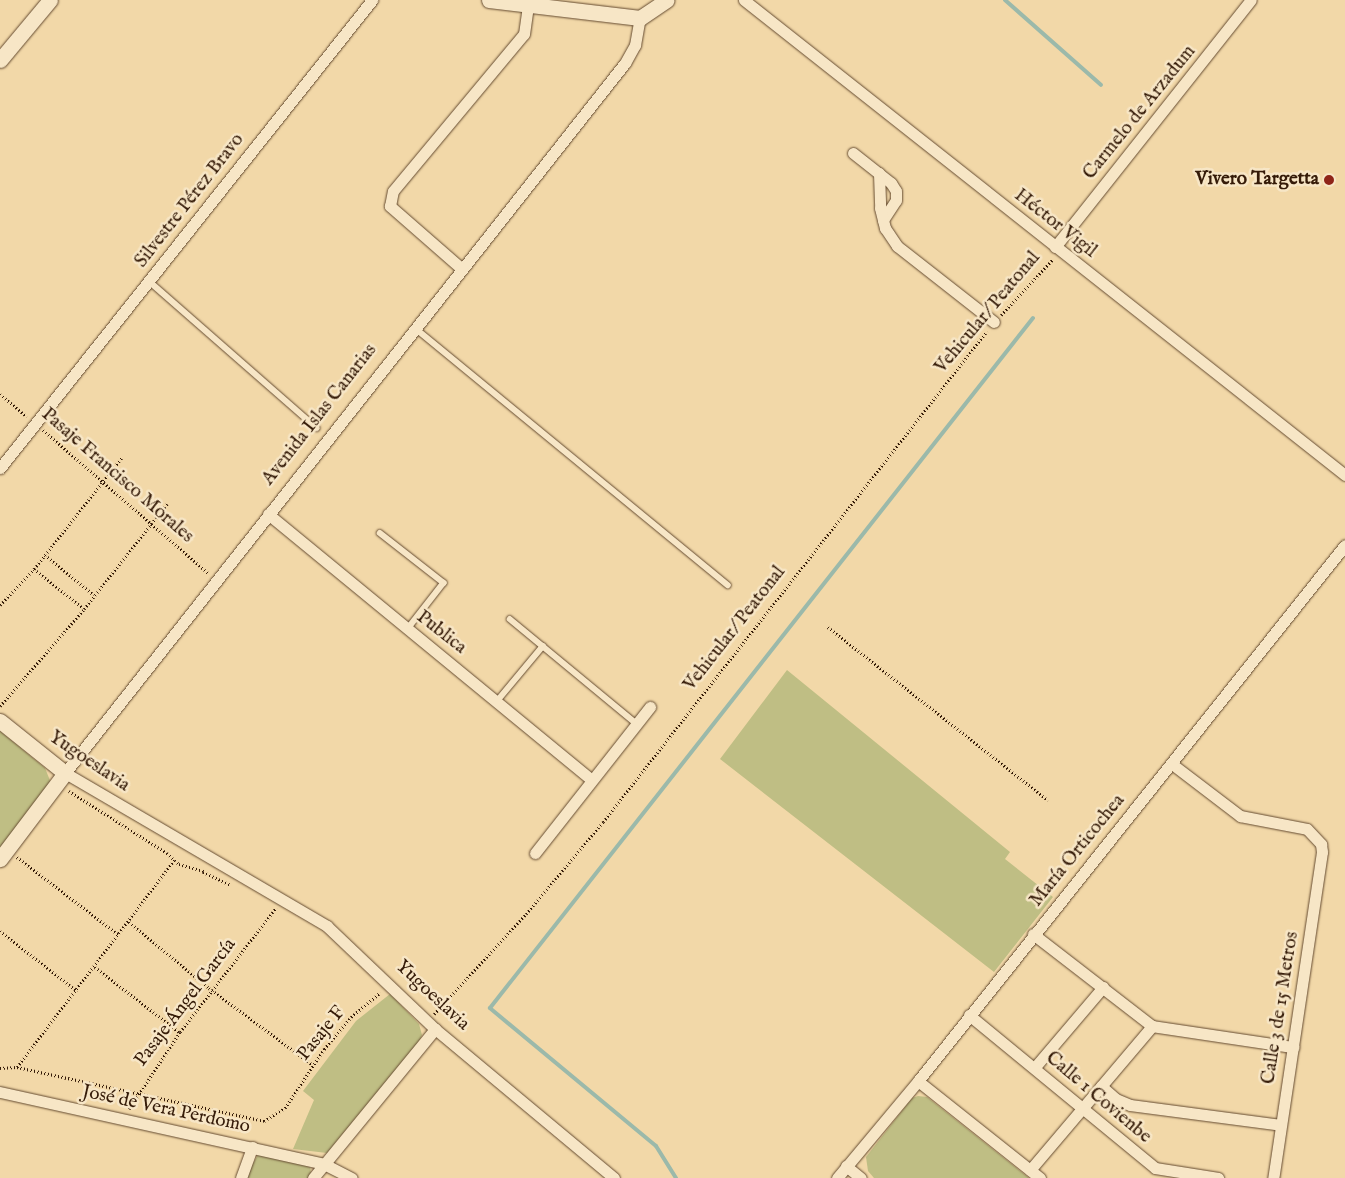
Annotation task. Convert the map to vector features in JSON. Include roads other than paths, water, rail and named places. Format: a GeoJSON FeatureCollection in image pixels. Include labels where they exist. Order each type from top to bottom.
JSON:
{"type":"FeatureCollection","features":[{"type":"Feature","properties":{"kind":"street"},"geometry":{"type":"LineString","coordinates":[[0,60],[50,0]]}},
{"type":"Feature","properties":{"kind":"street","name":"Silvestre Pérez Bravo"},"geometry":{"type":"LineString","coordinates":[[0,468],[372,0]]}},
{"type":"Feature","properties":{"kind":"street"},"geometry":{"type":"LineString","coordinates":[[489,0],[640,18],[667,0]]}},
{"type":"Feature","properties":{"kind":"street","name":"Héctor Vigil"},"geometry":{"type":"LineString","coordinates":[[744,0],[1345,475]]}},
{"type":"Feature","properties":{"kind":"street","name":"Carmelo de Arzadum"},"geometry":{"type":"LineString","coordinates":[[1056,247],[1251,0]]}},
{"type":"Feature","properties":{"kind":"street"},"geometry":{"type":"LineString","coordinates":[[462,269],[390,206],[394,192],[524,34],[528,5]]}},
{"type":"Feature","properties":{"kind":"street","name":"Avenida Islas Canarias"},"geometry":{"type":"LineString","coordinates":[[4,854],[215,580],[624,63],[635,45],[640,18]]}},
{"type":"Feature","properties":{"kind":"street"},"geometry":{"type":"LineString","coordinates":[[853,153],[879,173],[896,191],[896,200],[883,220]]}},
{"type":"Feature","properties":{"kind":"street"},"geometry":{"type":"LineString","coordinates":[[879,173],[883,220],[897,246],[994,322]]}},
{"type":"Feature","properties":{"kind":"street","name":"Publica"},"geometry":{"type":"LineString","coordinates":[[268,514],[498,700],[592,780]]}},
{"type":"Feature","properties":{"kind":"street","name":"María Orticochea"},"geometry":{"type":"LineString","coordinates":[[837,1178],[918,1081],[1033,934],[1172,764],[1345,545]]}},
{"type":"Feature","properties":{"kind":"street"},"geometry":{"type":"LineString","coordinates":[[535,853],[650,707]]}},
{"type":"Feature","properties":{"kind":"street","name":"Yugoeslavia"},"geometry":{"type":"LineString","coordinates":[[0,721],[61,778],[211,861],[281,896],[327,926],[431,1025],[614,1178]]}},
{"type":"Feature","properties":{"kind":"street","name":"Calle 3 de 15 Metros"},"geometry":{"type":"LineString","coordinates":[[1172,764],[1240,816],[1254,821],[1307,829],[1321,844],[1322,852],[1273,1178]]}},
{"type":"Feature","properties":{"kind":"street"},"geometry":{"type":"LineString","coordinates":[[1033,934],[1152,1026],[1292,1047]]}},
{"type":"Feature","properties":{"kind":"street"},"geometry":{"type":"LineString","coordinates":[[1035,1067],[1103,987]]}},
{"type":"Feature","properties":{"kind":"street","name":"Calle 1 Covienbe"},"geometry":{"type":"LineString","coordinates":[[969,1015],[1035,1067],[1154,1168],[1218,1178]]}},
{"type":"Feature","properties":{"kind":"street"},"geometry":{"type":"LineString","coordinates":[[313,1178],[431,1025]]}},
{"type":"Feature","properties":{"kind":"street"},"geometry":{"type":"LineString","coordinates":[[1030,1170],[1152,1026]]}},
{"type":"Feature","properties":{"kind":"street"},"geometry":{"type":"LineString","coordinates":[[918,1081],[1040,1178]]}},
{"type":"Feature","properties":{"kind":"street"},"geometry":{"type":"LineString","coordinates":[[1101,1086],[1116,1099],[1130,1105],[1281,1125]]}},
{"type":"Feature","properties":{"kind":"street","name":"José de Vera Perdomo"},"geometry":{"type":"LineString","coordinates":[[0,1092],[324,1164],[352,1178]]}},
{"type":"Feature","properties":{"kind":"street"},"geometry":{"type":"LineString","coordinates":[[241,1178],[252,1147]]}},
{"type":"Feature","properties":{"kind":"street"},"geometry":{"type":"LineString","coordinates":[[846,1166],[861,1178]]}},
{"type":"Feature","properties":{"kind":"lane"},"geometry":{"type":"LineString","coordinates":[[149,280],[317,428]]}},
{"type":"Feature","properties":{"kind":"lane"},"geometry":{"type":"LineString","coordinates":[[415,328],[728,585]]}},
{"type":"Feature","properties":{"kind":"lane"},"geometry":{"type":"LineString","coordinates":[[380,533],[444,583],[408,629]]}},
{"type":"Feature","properties":{"kind":"lane"},"geometry":{"type":"LineString","coordinates":[[510,619],[637,724]]}},
{"type":"Feature","properties":{"kind":"lane"},"geometry":{"type":"LineString","coordinates":[[498,700],[543,646]]}},
{"type":"Feature","properties":{"kind":"waterway"},"geometry":{"type":"LineString","coordinates":[[1005,0],[1101,85]]}},
{"type":"Feature","properties":{"kind":"waterway"},"geometry":{"type":"LineString","coordinates":[[676,1178],[656,1146],[490,1008],[1033,318]]}},
{"type":"Feature","properties":{"kind":"place","name":"Vivero Targetta"},"geometry":{"type":"Point","coordinates":[1329,180]}}]}
